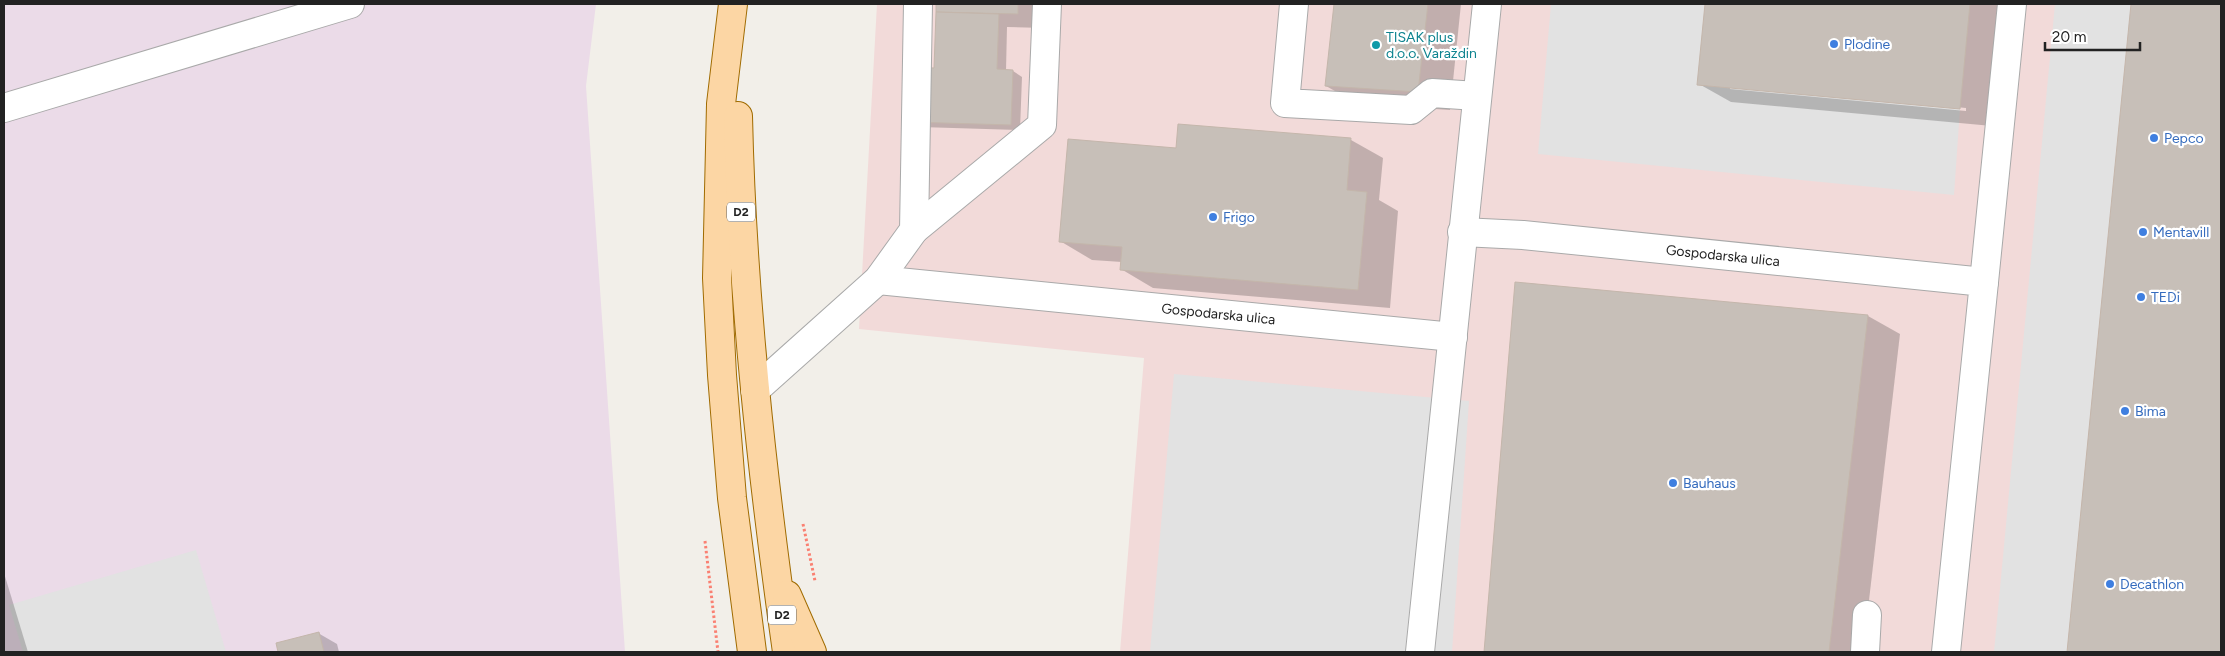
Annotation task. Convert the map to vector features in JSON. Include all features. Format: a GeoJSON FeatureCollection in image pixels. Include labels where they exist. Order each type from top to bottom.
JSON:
{"type":"FeatureCollection","features":[{"type":"Feature","properties":{"kind":"main road","name":"D2"},"geometry":{"type":"LineString","coordinates":[[733,4],[721,104],[717,278],[722,375],[732,498],[752,652]]}},
{"type":"Feature","properties":{"kind":"main road","name":"D2"},"geometry":{"type":"LineString","coordinates":[[730,34],[737,105],[743,257],[755,390],[787,652]]}},
{"type":"Feature","properties":{"kind":"main road"},"geometry":{"type":"LineString","coordinates":[[778,578],[812,652]]}},
{"type":"Feature","properties":{"kind":"main road"},"geometry":{"type":"LineString","coordinates":[[746,652],[747,623]]}},
{"type":"Feature","properties":{"kind":"street"},"geometry":{"type":"LineString","coordinates":[[4,108],[350,4]]}},
{"type":"Feature","properties":{"kind":"street"},"geometry":{"type":"LineString","coordinates":[[914,230],[918,4]]}},
{"type":"Feature","properties":{"kind":"street"},"geometry":{"type":"LineString","coordinates":[[755,390],[878,280],[914,230],[1042,125],[1047,4]]}},
{"type":"Feature","properties":{"kind":"street"},"geometry":{"type":"LineString","coordinates":[[1294,4],[1285,103],[1412,110],[1432,93],[1477,96]]}},
{"type":"Feature","properties":{"kind":"street"},"geometry":{"type":"LineString","coordinates":[[1420,652],[1487,4]]}},
{"type":"Feature","properties":{"kind":"street"},"geometry":{"type":"LineString","coordinates":[[1946,652],[2012,4]]}},
{"type":"Feature","properties":{"kind":"street","name":"Gospodarska ulica"},"geometry":{"type":"LineString","coordinates":[[1462,232],[1523,235],[1984,282]]}},
{"type":"Feature","properties":{"kind":"street","name":"Gospodarska ulica"},"geometry":{"type":"LineString","coordinates":[[878,280],[1453,337]]}},
{"type":"Feature","properties":{"kind":"street"},"geometry":{"type":"LineString","coordinates":[[1866,652],[1868,615]]}},
{"type":"Feature","properties":{"kind":"shaded area"},"geometry":{"type":"Polygon","coordinates":[[[4,4],[596,4],[586,86],[625,652],[4,652],[4,4]]]}},
{"type":"Feature","properties":{"kind":"shaded area"},"geometry":{"type":"Polygon","coordinates":[[[877,4],[2221,4],[2221,652],[1120,652],[1144,358],[859,329],[877,4]]]}},
{"type":"Feature","properties":{"kind":"shaded area"},"geometry":{"type":"Polygon","coordinates":[[[1551,4],[1705,4],[1698,85],[1960,109],[1954,195],[1538,154],[1551,4]]]}},
{"type":"Feature","properties":{"kind":"shaded area"},"geometry":{"type":"Polygon","coordinates":[[[2055,4],[2131,4],[2067,652],[1994,652],[2055,4]]]}},
{"type":"Feature","properties":{"kind":"shaded area"},"geometry":{"type":"Polygon","coordinates":[[[1174,374],[1469,401],[1452,652],[1150,652],[1174,374]]]}},
{"type":"Feature","properties":{"kind":"shaded area"},"geometry":{"type":"Polygon","coordinates":[[[196,550],[226,652],[23,652],[9,605],[196,550]]]}},
{"type":"Feature","properties":{"kind":"building"},"geometry":{"type":"Polygon","coordinates":[[[936,4],[1018,4],[1018,14],[936,12],[936,4]]]}},
{"type":"Feature","properties":{"kind":"building","name":"TISAK plus d.o.o. Varaždin"},"geometry":{"type":"Polygon","coordinates":[[[1334,4],[1428,4],[1418,92],[1325,86],[1334,4]]]}},
{"type":"Feature","properties":{"kind":"building","name":"Plodine"},"geometry":{"type":"Polygon","coordinates":[[[1705,4],[1970,4],[1960,109],[1697,85],[1705,4]]]}},
{"type":"Feature","properties":{"kind":"building"},"geometry":{"type":"Polygon","coordinates":[[[2131,4],[2221,4],[2221,652],[2067,652],[2131,4]]]}},
{"type":"Feature","properties":{"kind":"building"},"geometry":{"type":"Polygon","coordinates":[[[936,12],[999,14],[997,69],[1013,70],[1011,125],[909,122],[911,67],[934,68],[936,12]]]}},
{"type":"Feature","properties":{"kind":"building","name":"Frigo"},"geometry":{"type":"Polygon","coordinates":[[[1178,124],[1351,138],[1347,190],[1367,192],[1358,290],[1120,270],[1122,247],[1059,242],[1068,139],[1176,148],[1178,124]]]}},
{"type":"Feature","properties":{"kind":"building","name":"Bauhaus"},"geometry":{"type":"Polygon","coordinates":[[[1515,282],[1868,315],[1829,652],[1484,652],[1515,282]]]}},
{"type":"Feature","properties":{"kind":"building"},"geometry":{"type":"Polygon","coordinates":[[[319,632],[324,652],[278,652],[276,643],[319,632]]]}},
{"type":"Feature","properties":{"kind":"place","name":"Plodine"},"geometry":{"type":"Point","coordinates":[1834,44]}},
{"type":"Feature","properties":{"kind":"place","name":"TISAK plus d.o.o. Varaždin"},"geometry":{"type":"Point","coordinates":[1376,45]}},
{"type":"Feature","properties":{"kind":"place","name":"Pepco"},"geometry":{"type":"Point","coordinates":[2154,138]}},
{"type":"Feature","properties":{"kind":"place","name":"Frigo"},"geometry":{"type":"Point","coordinates":[1213,217]}},
{"type":"Feature","properties":{"kind":"place","name":"Mentavill"},"geometry":{"type":"Point","coordinates":[2143,232]}},
{"type":"Feature","properties":{"kind":"place","name":"TEDi"},"geometry":{"type":"Point","coordinates":[2141,297]}},
{"type":"Feature","properties":{"kind":"place","name":"Bima"},"geometry":{"type":"Point","coordinates":[2125,411]}},
{"type":"Feature","properties":{"kind":"place","name":"Bauhaus"},"geometry":{"type":"Point","coordinates":[1673,483]}},
{"type":"Feature","properties":{"kind":"place","name":"Decathlon"},"geometry":{"type":"Point","coordinates":[2110,584]}}]}
